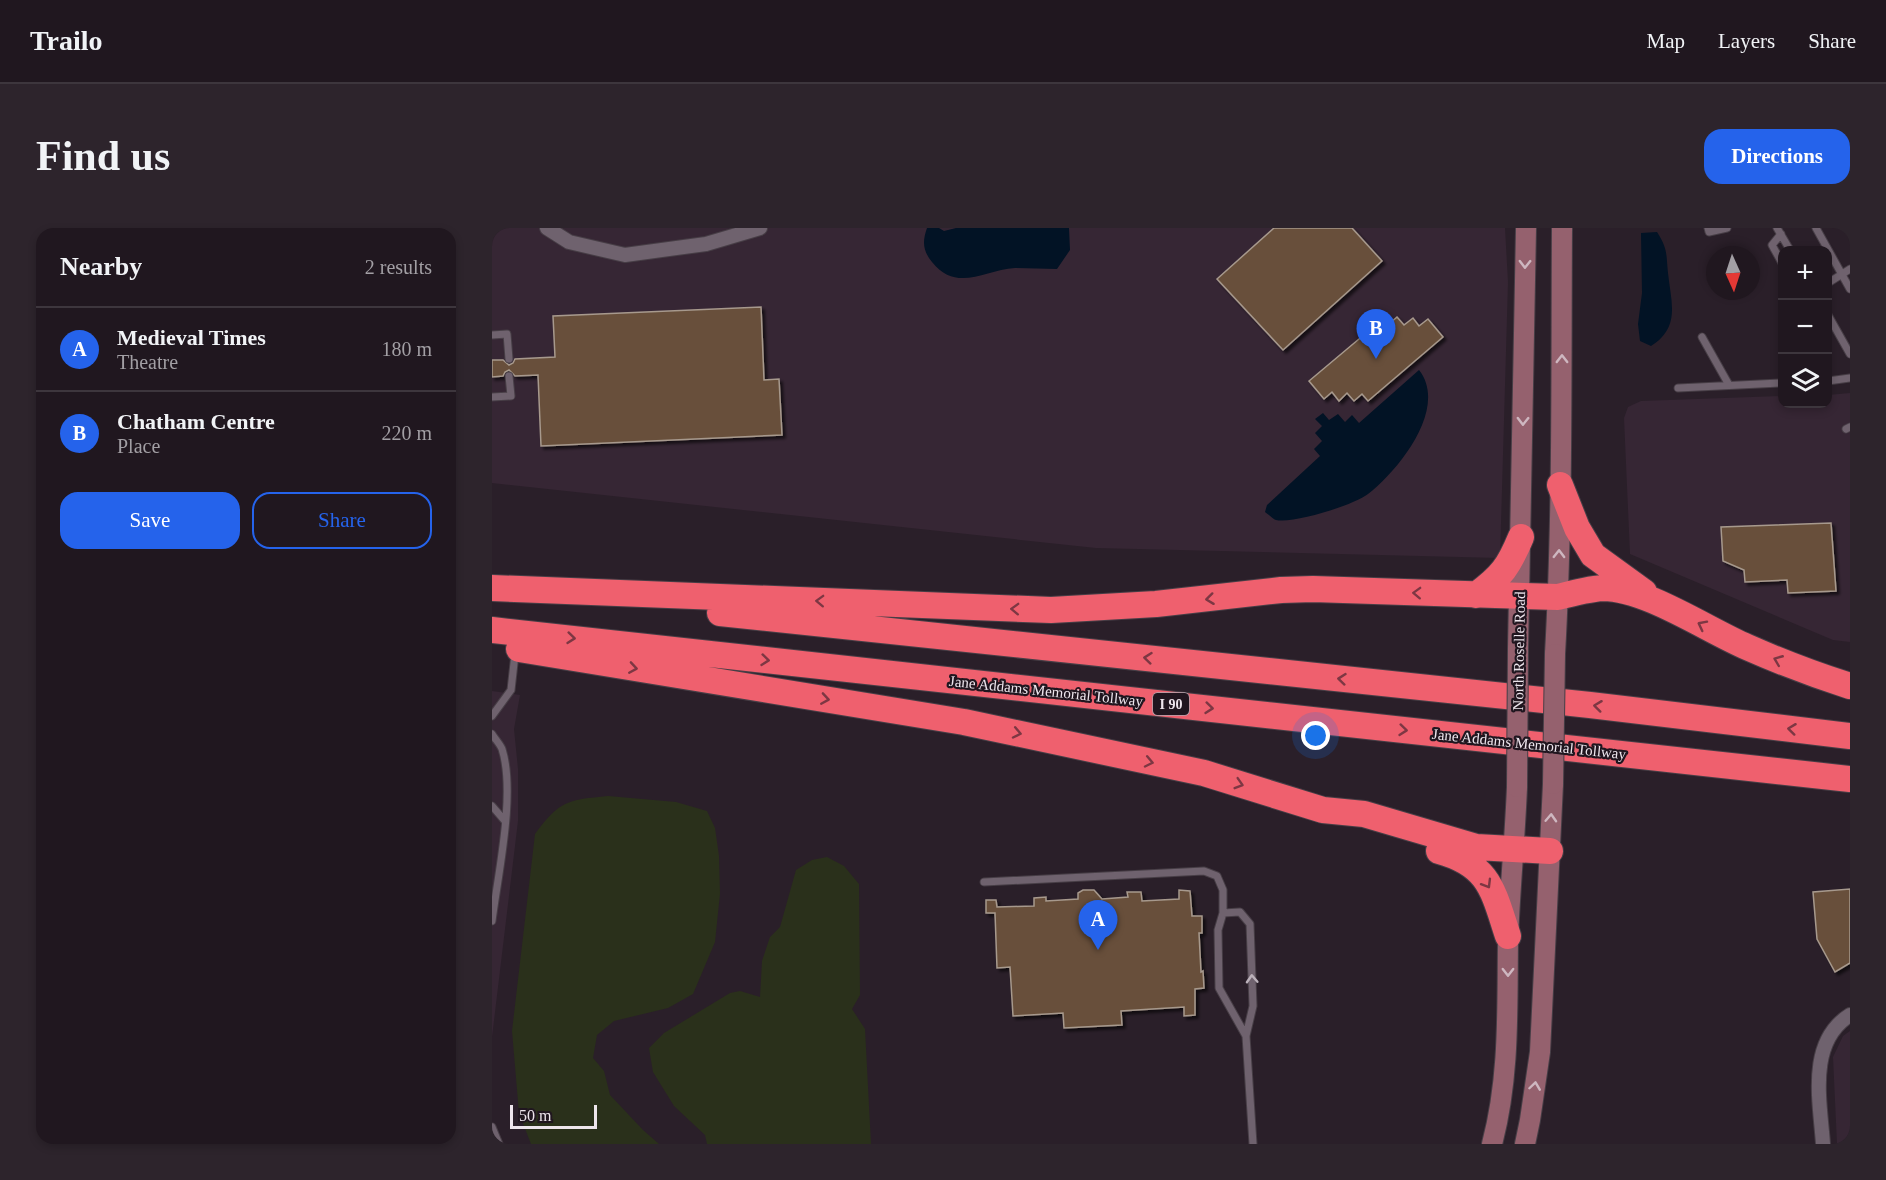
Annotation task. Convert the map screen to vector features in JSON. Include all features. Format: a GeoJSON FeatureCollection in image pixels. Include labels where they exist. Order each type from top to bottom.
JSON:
{"type":"FeatureCollection","features":[{"type":"Feature","properties":{"kind":"highway"},"geometry":{"type":"LineString","coordinates":[[1560,485],[1577,528],[1593,555],[1659,603]]}},
{"type":"Feature","properties":{"kind":"highway"},"geometry":{"type":"LineString","coordinates":[[1476,594],[1499,578],[1513,556],[1521,537]]}},
{"type":"Feature","properties":{"kind":"highway"},"geometry":{"type":"LineString","coordinates":[[492,588],[1051,610],[1174,602],[1281,590],[1313,589],[1558,597],[1605,588],[1623,591],[1659,603],[1746,647],[1850,686]]}},
{"type":"Feature","properties":{"kind":"highway"},"geometry":{"type":"LineString","coordinates":[[492,588],[1580,704],[1850,736]]}},
{"type":"Feature","properties":{"kind":"highway","name":"Jane Addams Memorial Tollway"},"geometry":{"type":"LineString","coordinates":[[492,630],[1850,779]]}},
{"type":"Feature","properties":{"kind":"highway"},"geometry":{"type":"LineString","coordinates":[[504,646],[964,722],[1204,773],[1323,810],[1364,814],[1476,847],[1514,851],[1550,851]]}},
{"type":"Feature","properties":{"kind":"highway"},"geometry":{"type":"LineString","coordinates":[[1323,810],[1348,826],[1464,860],[1478,869],[1487,881],[1508,936]]}},
{"type":"Feature","properties":{"kind":"main road","name":"North Roselle Road"},"geometry":{"type":"LineString","coordinates":[[1492,1144],[1506,1069],[1508,936],[1518,787],[1518,649],[1526,228]]}},
{"type":"Feature","properties":{"kind":"main road"},"geometry":{"type":"LineString","coordinates":[[1525,1144],[1540,1052],[1553,784],[1563,355],[1562,228]]}},
{"type":"Feature","properties":{"kind":"street"},"geometry":{"type":"LineString","coordinates":[[547,228],[569,243],[625,255],[706,244],[760,228]]}},
{"type":"Feature","properties":{"kind":"street"},"geometry":{"type":"LineString","coordinates":[[1822,1144],[1821,1057],[1832,1031],[1850,1015]]}},
{"type":"Feature","properties":{"kind":"lane"},"geometry":{"type":"LineString","coordinates":[[1708,228],[1708,232],[1727,228]]}},
{"type":"Feature","properties":{"kind":"lane"},"geometry":{"type":"LineString","coordinates":[[1816,228],[1850,288]]}},
{"type":"Feature","properties":{"kind":"lane"},"geometry":{"type":"LineString","coordinates":[[1779,231],[1788,246]]}},
{"type":"Feature","properties":{"kind":"lane"},"geometry":{"type":"LineString","coordinates":[[1778,256],[1772,245],[1779,231]]}},
{"type":"Feature","properties":{"kind":"lane"},"geometry":{"type":"LineString","coordinates":[[1832,279],[1850,269]]}},
{"type":"Feature","properties":{"kind":"lane"},"geometry":{"type":"LineString","coordinates":[[1832,323],[1850,354]]}},
{"type":"Feature","properties":{"kind":"lane"},"geometry":{"type":"LineString","coordinates":[[492,335],[507,334],[509,359]]}},
{"type":"Feature","properties":{"kind":"lane"},"geometry":{"type":"LineString","coordinates":[[1702,337],[1729,385]]}},
{"type":"Feature","properties":{"kind":"lane"},"geometry":{"type":"LineString","coordinates":[[492,397],[511,396],[509,376]]}},
{"type":"Feature","properties":{"kind":"lane"},"geometry":{"type":"LineString","coordinates":[[1832,380],[1850,378]]}},
{"type":"Feature","properties":{"kind":"lane"},"geometry":{"type":"LineString","coordinates":[[1678,388],[1778,383]]}},
{"type":"Feature","properties":{"kind":"lane"},"geometry":{"type":"LineString","coordinates":[[492,716],[511,690],[504,646]]}},
{"type":"Feature","properties":{"kind":"lane"},"geometry":{"type":"LineString","coordinates":[[492,734],[501,748],[508,780],[492,921]]}},
{"type":"Feature","properties":{"kind":"lane"},"geometry":{"type":"LineString","coordinates":[[492,806],[505,821]]}},
{"type":"Feature","properties":{"kind":"lane"},"geometry":{"type":"LineString","coordinates":[[984,882],[1204,871],[1216,876],[1223,890],[1223,913],[1218,930],[1219,988],[1246,1036]]}},
{"type":"Feature","properties":{"kind":"lane"},"geometry":{"type":"LineString","coordinates":[[1223,913],[1240,912],[1250,924],[1253,1006],[1246,1036],[1253,1144]]}},
{"type":"Feature","properties":{"kind":"lane"},"geometry":{"type":"LineString","coordinates":[[492,1127],[499,1144]]}},
{"type":"Feature","properties":{"kind":"shaded area"},"geometry":{"type":"Polygon","coordinates":[[[492,228],[1505,228],[1508,282],[1500,558],[1096,548],[492,483],[492,228]]]}},
{"type":"Feature","properties":{"kind":"shaded area"},"geometry":{"type":"Polygon","coordinates":[[[1850,393],[1850,642],[1833,640],[1630,554],[1624,418],[1628,407],[1641,401],[1778,396],[1778,408],[1832,408],[1832,395],[1850,393]]]}},
{"type":"Feature","properties":{"kind":"shaded area"},"geometry":{"type":"Polygon","coordinates":[[[492,691],[520,695],[514,729],[518,769],[518,821],[492,1037],[492,691]]]}},
{"type":"Feature","properties":{"kind":"shaded area"},"geometry":{"type":"Polygon","coordinates":[[[1850,1031],[1850,1144],[1837,1144],[1833,1057],[1843,1036],[1850,1031]]]}},
{"type":"Feature","properties":{"kind":"green space"},"geometry":{"type":"Polygon","coordinates":[[[608,796],[676,802],[707,811],[715,828],[719,856],[720,894],[715,942],[693,994],[668,1008],[614,1021],[597,1035],[593,1058],[604,1071],[610,1095],[659,1144],[531,1144],[519,1113],[512,1031],[535,834],[551,814],[566,804],[608,796]]]}},
{"type":"Feature","properties":{"kind":"green space"},"geometry":{"type":"Polygon","coordinates":[[[827,857],[844,866],[859,884],[860,995],[852,1009],[865,1029],[871,1144],[707,1144],[705,1135],[674,1106],[653,1072],[649,1048],[664,1033],[730,993],[740,991],[760,997],[762,961],[770,937],[780,927],[796,870],[812,860],[827,857]]]}},
{"type":"Feature","properties":{"kind":"water"},"geometry":{"type":"Polygon","coordinates":[[[927,228],[939,228],[944,231],[956,228],[1069,228],[1070,250],[1057,269],[1015,268],[961,278],[941,271],[929,258],[924,246],[927,228]]]}},
{"type":"Feature","properties":{"kind":"water"},"geometry":{"type":"Polygon","coordinates":[[[1657,232],[1666,252],[1672,313],[1667,331],[1651,346],[1640,341],[1638,324],[1642,293],[1641,233],[1657,232]]]}},
{"type":"Feature","properties":{"kind":"water"},"geometry":{"type":"Polygon","coordinates":[[[1419,370],[1427,385],[1428,402],[1424,420],[1405,455],[1380,484],[1361,498],[1309,516],[1276,520],[1265,512],[1267,505],[1320,456],[1314,449],[1322,441],[1315,433],[1322,426],[1315,419],[1323,413],[1329,420],[1338,414],[1345,422],[1352,415],[1359,423],[1419,370]]]}},
{"type":"Feature","properties":{"kind":"building"},"geometry":{"type":"Polygon","coordinates":[[[1274,228],[1352,228],[1382,261],[1283,350],[1217,279],[1274,228]]]}},
{"type":"Feature","properties":{"kind":"building"},"geometry":{"type":"Polygon","coordinates":[[[761,307],[764,380],[779,379],[782,435],[541,446],[538,375],[515,376],[509,370],[503,376],[492,377],[492,360],[503,360],[509,365],[515,359],[555,357],[553,316],[761,307]]]}},
{"type":"Feature","properties":{"kind":"building"},"geometry":{"type":"Polygon","coordinates":[[[1397,317],[1404,325],[1413,318],[1419,326],[1428,319],[1443,337],[1368,401],[1362,394],[1354,401],[1347,393],[1339,401],[1332,392],[1324,399],[1309,381],[1384,318],[1389,324],[1397,317]]]}},
{"type":"Feature","properties":{"kind":"building"},"geometry":{"type":"Polygon","coordinates":[[[1831,523],[1836,591],[1788,593],[1787,580],[1745,582],[1744,570],[1723,561],[1721,527],[1831,523]]]}},
{"type":"Feature","properties":{"kind":"building"},"geometry":{"type":"Polygon","coordinates":[[[1850,889],[1850,963],[1835,972],[1817,939],[1813,892],[1850,889]]]}},
{"type":"Feature","properties":{"kind":"building"},"geometry":{"type":"Polygon","coordinates":[[[1083,890],[1094,890],[1102,899],[1128,897],[1127,892],[1141,892],[1142,901],[1179,899],[1179,890],[1190,891],[1192,916],[1202,916],[1202,933],[1199,933],[1204,988],[1195,989],[1195,1015],[1184,1016],[1184,1007],[1121,1011],[1122,1025],[1064,1028],[1063,1013],[1013,1016],[1010,967],[997,968],[995,913],[986,913],[986,900],[996,900],[997,907],[1034,906],[1034,898],[1046,897],[1046,901],[1078,899],[1078,893],[1083,890]]]}},
{"type":"Feature","properties":{"kind":"place","name":"Chatham Centre"},"geometry":{"type":"Point","coordinates":[1376,359]}},
{"type":"Feature","properties":{"kind":"place","name":"Medieval Times"},"geometry":{"type":"Point","coordinates":[1098,950]}}]}
